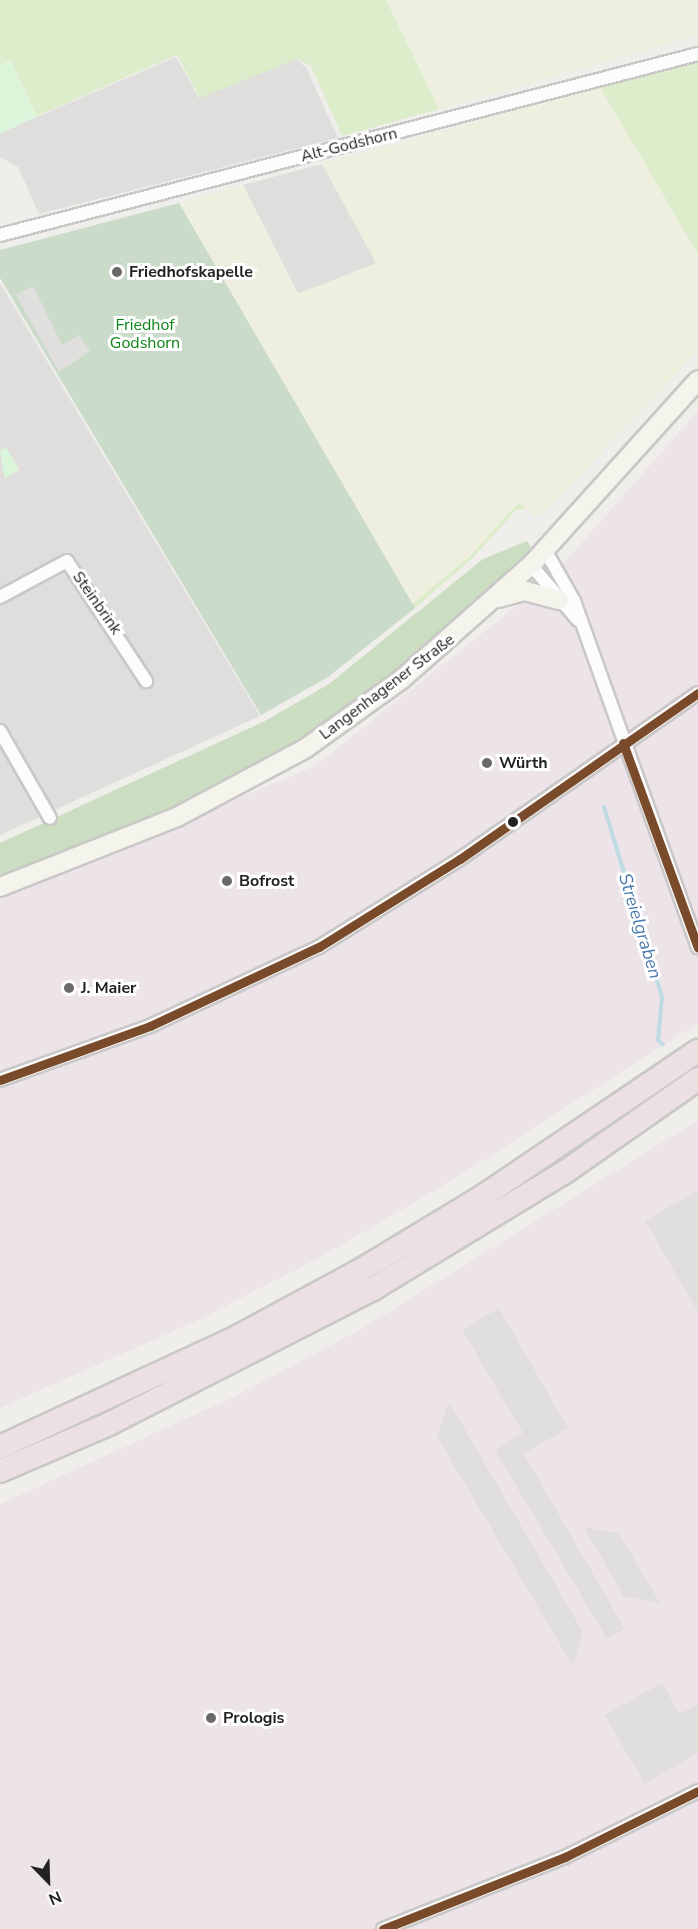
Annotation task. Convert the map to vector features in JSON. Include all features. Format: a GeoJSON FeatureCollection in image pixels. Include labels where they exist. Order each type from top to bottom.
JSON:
{"type":"FeatureCollection","features":[{"type":"Feature","properties":{"kind":"highway"},"geometry":{"type":"LineString","coordinates":[[0,1447],[183,1363],[361,1270],[502,1185],[698,1051]]}},
{"type":"Feature","properties":{"kind":"highway"},"geometry":{"type":"LineString","coordinates":[[0,1471],[119,1419],[374,1289],[565,1172],[698,1079]]}},
{"type":"Feature","properties":{"kind":"main road","name":"Langenhagener Straße"},"geometry":{"type":"LineString","coordinates":[[0,887],[177,817],[306,748],[402,679],[496,598],[545,550],[698,380]]}},
{"type":"Feature","properties":{"kind":"main road"},"geometry":{"type":"LineString","coordinates":[[496,598],[525,591],[559,600]]}},
{"type":"Feature","properties":{"kind":"street","name":"Alt-Godshorn"},"geometry":{"type":"LineString","coordinates":[[0,235],[698,54]]}},
{"type":"Feature","properties":{"kind":"street"},"geometry":{"type":"LineString","coordinates":[[545,550],[574,601],[578,621],[698,948]]}},
{"type":"Feature","properties":{"kind":"street","name":"Steinbrink"},"geometry":{"type":"LineString","coordinates":[[0,597],[67,561],[146,681]]}},
{"type":"Feature","properties":{"kind":"street"},"geometry":{"type":"LineString","coordinates":[[531,564],[578,621]]}},
{"type":"Feature","properties":{"kind":"street"},"geometry":{"type":"LineString","coordinates":[[0,1080],[158,1023],[319,947],[460,860],[623,743],[698,693]]}},
{"type":"Feature","properties":{"kind":"street"},"geometry":{"type":"LineString","coordinates":[[0,731],[50,818]]}},
{"type":"Feature","properties":{"kind":"street"},"geometry":{"type":"LineString","coordinates":[[383,1929],[555,1861],[698,1791]]}},
{"type":"Feature","properties":{"kind":"shaded area"},"geometry":{"type":"Polygon","coordinates":[[[176,57],[199,98],[297,59],[307,69],[338,138],[39,214],[18,167],[0,157],[0,133],[176,57]]]}},
{"type":"Feature","properties":{"kind":"shaded area"},"geometry":{"type":"Polygon","coordinates":[[[322,164],[377,263],[298,294],[243,185],[322,164]]]}},
{"type":"Feature","properties":{"kind":"shaded area"},"geometry":{"type":"Polygon","coordinates":[[[0,283],[260,716],[0,835],[0,283]]]}},
{"type":"Feature","properties":{"kind":"shaded area","name":"Friedhof Godshorn"},"geometry":{"type":"Polygon","coordinates":[[[33,286],[62,345],[79,335],[90,351],[59,372],[16,295],[33,286]]]}},
{"type":"Feature","properties":{"kind":"shaded area"},"geometry":{"type":"Polygon","coordinates":[[[698,411],[698,1023],[451,1181],[324,1255],[201,1319],[0,1408],[0,898],[315,766],[548,581],[698,411]]]}},
{"type":"Feature","properties":{"kind":"shaded area"},"geometry":{"type":"Polygon","coordinates":[[[698,1120],[698,1929],[0,1929],[0,1504],[229,1399],[358,1331],[698,1120]]]}},
{"type":"Feature","properties":{"kind":"shaded area"},"geometry":{"type":"Polygon","coordinates":[[[696,1191],[698,1194],[698,1312],[645,1221],[696,1191]]]}},
{"type":"Feature","properties":{"kind":"shaded area"},"geometry":{"type":"Polygon","coordinates":[[[499,1308],[568,1428],[524,1454],[625,1629],[607,1639],[495,1450],[523,1433],[462,1330],[499,1308]]]}},
{"type":"Feature","properties":{"kind":"shaded area"},"geometry":{"type":"Polygon","coordinates":[[[449,1402],[583,1632],[573,1666],[437,1437],[449,1402]]]}},
{"type":"Feature","properties":{"kind":"shaded area"},"geometry":{"type":"Polygon","coordinates":[[[584,1527],[619,1533],[660,1603],[624,1597],[584,1527]]]}},
{"type":"Feature","properties":{"kind":"shaded area"},"geometry":{"type":"Polygon","coordinates":[[[662,1683],[680,1714],[698,1704],[698,1753],[645,1784],[604,1715],[662,1683]]]}},
{"type":"Feature","properties":{"kind":"green space"},"geometry":{"type":"Polygon","coordinates":[[[0,0],[386,0],[439,109],[342,136],[311,66],[297,59],[200,98],[177,55],[37,116],[11,60],[0,65],[0,0]]]}},
{"type":"Feature","properties":{"kind":"green space"},"geometry":{"type":"Polygon","coordinates":[[[386,0],[697,0],[698,35],[439,109],[386,0]]]}},
{"type":"Feature","properties":{"kind":"green space"},"geometry":{"type":"Polygon","coordinates":[[[10,60],[37,116],[0,134],[0,65],[10,60]]]}},
{"type":"Feature","properties":{"kind":"green space"},"geometry":{"type":"Polygon","coordinates":[[[698,60],[698,254],[600,87],[698,60]]]}},
{"type":"Feature","properties":{"kind":"green space"},"geometry":{"type":"Polygon","coordinates":[[[600,87],[698,254],[698,351],[548,508],[535,517],[519,502],[470,556],[412,604],[179,203],[243,185],[298,294],[376,263],[322,164],[600,87]]]}},
{"type":"Feature","properties":{"kind":"green space","name":"Friedhof Godshorn"},"geometry":{"type":"Polygon","coordinates":[[[179,203],[415,608],[328,677],[261,715],[0,278],[0,250],[179,203]]]}},
{"type":"Feature","properties":{"kind":"green space"},"geometry":{"type":"Polygon","coordinates":[[[6,447],[19,470],[5,479],[0,451],[6,447]]]}},
{"type":"Feature","properties":{"kind":"green space"},"geometry":{"type":"Polygon","coordinates":[[[519,502],[526,509],[516,510],[474,557],[415,608],[412,604],[470,556],[519,502]]]}},
{"type":"Feature","properties":{"kind":"green space"},"geometry":{"type":"Polygon","coordinates":[[[527,541],[532,549],[491,595],[400,674],[303,744],[174,813],[0,881],[0,843],[265,721],[329,684],[483,559],[527,541]]]}},
{"type":"Feature","properties":{"kind":"waterway","name":"Streielgraben"},"geometry":{"type":"LineString","coordinates":[[604,807],[662,997],[658,1040],[663,1045]]}},
{"type":"Feature","properties":{"kind":"transit line"},"geometry":{"type":"LineString","coordinates":[[0,1080],[150,1026],[319,947],[460,859],[698,693]]}},
{"type":"Feature","properties":{"kind":"transit line"},"geometry":{"type":"LineString","coordinates":[[623,743],[698,948]]}},
{"type":"Feature","properties":{"kind":"transit line"},"geometry":{"type":"LineString","coordinates":[[383,1929],[565,1857],[698,1791]]}},
{"type":"Feature","properties":{"kind":"place","name":"Friedhofskapelle"},"geometry":{"type":"Point","coordinates":[117,272]}},
{"type":"Feature","properties":{"kind":"place","name":"Würth"},"geometry":{"type":"Point","coordinates":[487,763]}},
{"type":"Feature","properties":{"kind":"place","name":"Bofrost"},"geometry":{"type":"Point","coordinates":[227,881]}},
{"type":"Feature","properties":{"kind":"place","name":"J. Maier"},"geometry":{"type":"Point","coordinates":[69,988]}},
{"type":"Feature","properties":{"kind":"place","name":"Prologis"},"geometry":{"type":"Point","coordinates":[211,1718]}}]}
